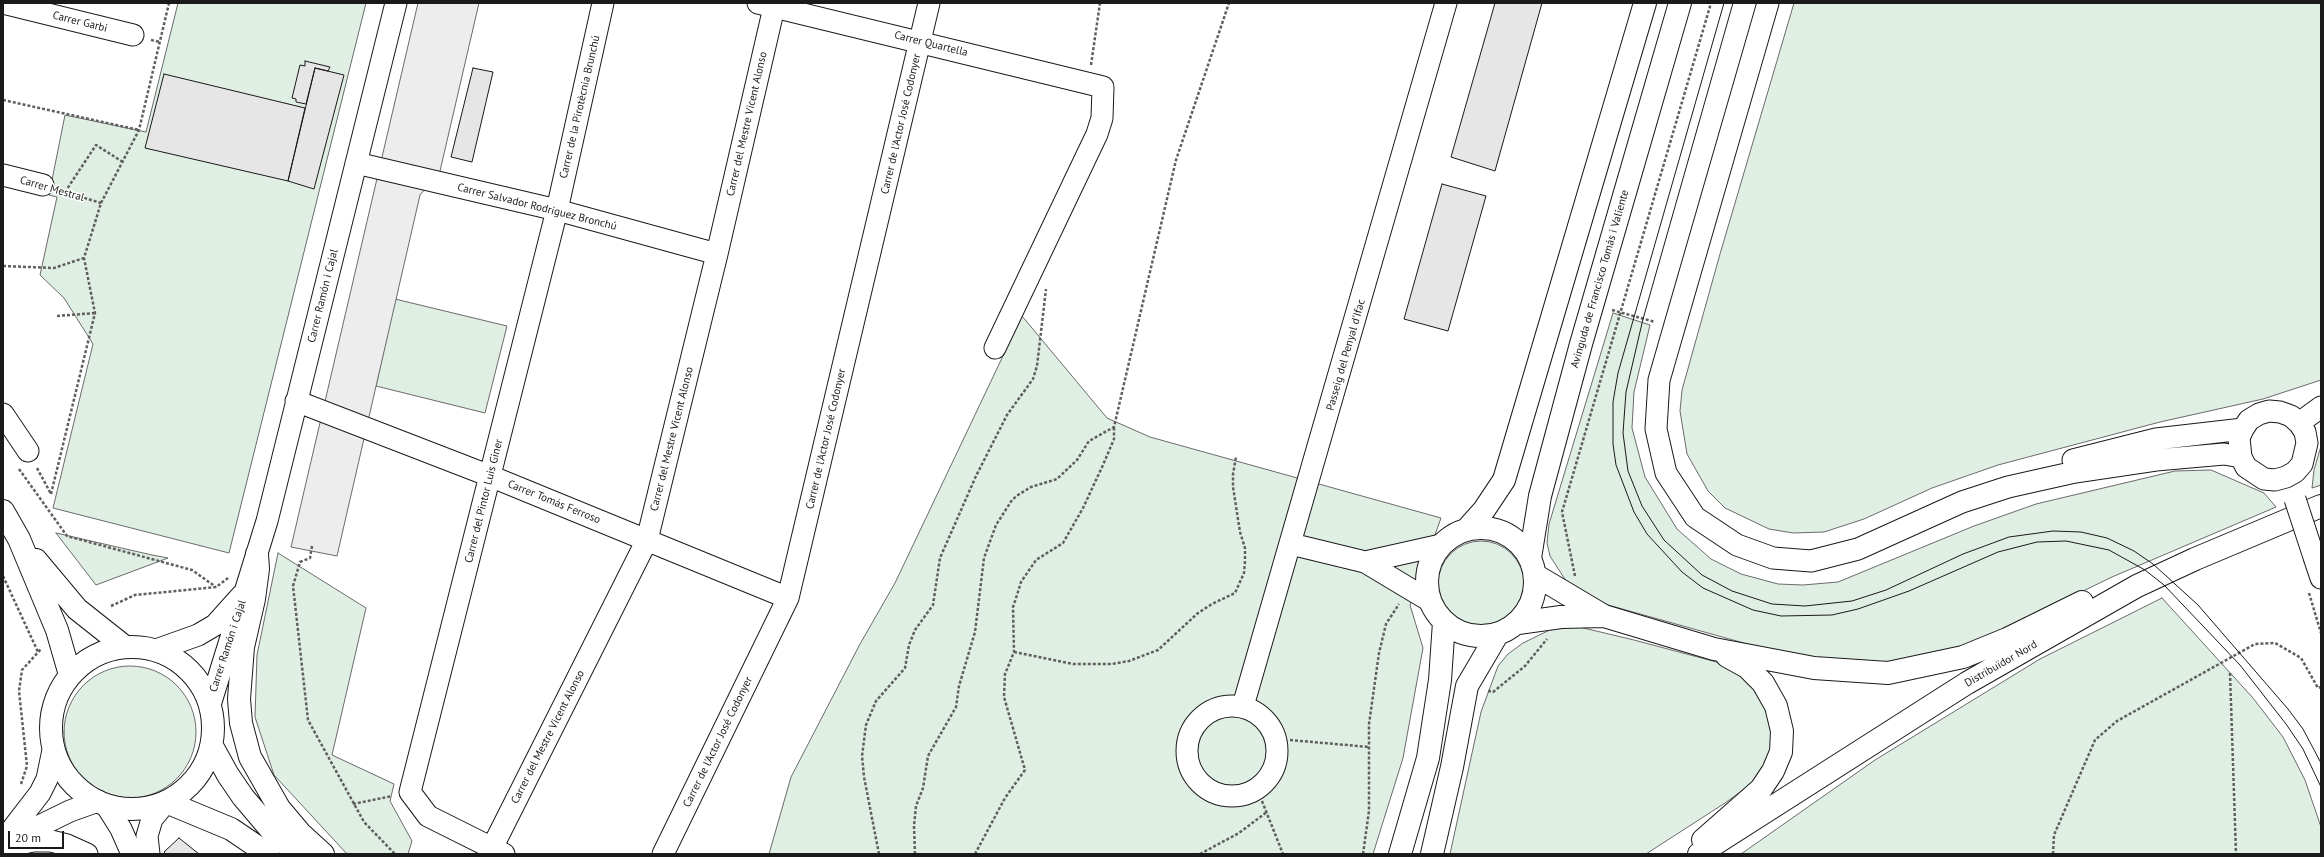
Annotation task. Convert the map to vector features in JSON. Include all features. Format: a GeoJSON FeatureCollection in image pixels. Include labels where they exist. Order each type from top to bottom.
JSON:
{"type":"FeatureCollection","features":[{"type":"Feature","properties":{"kind":"main road"},"geometry":{"type":"LineString","coordinates":[[1467,529],[1484,510],[1504,480],[1646,3]]}},
{"type":"Feature","properties":{"kind":"main road","name":"Avinguda de Francisco Tomás i Valiente"},"geometry":{"type":"LineString","coordinates":[[1533,566],[1540,496],[1593,304],[1680,3]]}},
{"type":"Feature","properties":{"kind":"main road","name":"Distribuïdor Nord"},"geometry":{"type":"LineString","coordinates":[[1699,854],[1967,683],[2137,586],[2202,556],[2321,506]]}},
{"type":"Feature","properties":{"kind":"main road"},"geometry":{"type":"LineString","coordinates":[[3,511],[19,539],[57,630],[70,674]]}},
{"type":"Feature","properties":{"kind":"main road"},"geometry":{"type":"LineString","coordinates":[[1518,623],[1529,609],[1535,592],[1533,566],[1522,545],[1504,533],[1482,527],[1467,529],[1453,535],[1441,545],[1430,562],[1426,581],[1430,601],[1444,622],[1455,630],[1468,635],[1483,637],[1497,635],[1518,623],[1561,616],[1604,616],[1714,649],[1814,668],[1888,673],[1963,657],[2007,639],[2095,596],[2137,586]]}},
{"type":"Feature","properties":{"kind":"main road"},"geometry":{"type":"LineString","coordinates":[[19,539],[77,609],[125,646]]}},
{"type":"Feature","properties":{"kind":"main road"},"geometry":{"type":"LineString","coordinates":[[257,554],[258,569],[254,599],[243,654],[239,699],[242,723],[250,757],[279,808],[300,833],[323,854]]}},
{"type":"Feature","properties":{"kind":"main road"},"geometry":{"type":"LineString","coordinates":[[1533,566],[1604,616]]}},
{"type":"Feature","properties":{"kind":"main road"},"geometry":{"type":"LineString","coordinates":[[1400,854],[1428,758],[1440,680],[1444,622]]}},
{"type":"Feature","properties":{"kind":"main road"},"geometry":{"type":"LineString","coordinates":[[1432,854],[1452,767],[1467,686],[1497,635]]}},
{"type":"Feature","properties":{"kind":"main road"},"geometry":{"type":"LineString","coordinates":[[125,646],[156,650],[171,656],[184,665],[204,690],[210,705],[214,725],[212,746],[202,769],[187,788],[166,802],[136,809],[102,803],[81,791],[68,778],[53,750],[52,716],[58,694],[70,674],[86,660],[104,651],[125,646]]}},
{"type":"Feature","properties":{"kind":"main road"},"geometry":{"type":"LineString","coordinates":[[1690,854],[1713,829],[1761,789],[1773,771],[1781,752],[1782,731],[1776,706],[1763,682],[1747,667],[1714,649]]}},
{"type":"Feature","properties":{"kind":"main road"},"geometry":{"type":"LineString","coordinates":[[212,746],[228,775],[243,797],[271,830],[297,854]]}},
{"type":"Feature","properties":{"kind":"main road"},"geometry":{"type":"LineString","coordinates":[[166,802],[231,829],[268,854]]}},
{"type":"Feature","properties":{"kind":"street","name":"Carrer Ramón i Cajal"},"geometry":{"type":"LineString","coordinates":[[210,705],[215,683],[233,636],[257,554],[396,3]]}},
{"type":"Feature","properties":{"kind":"street","name":"Carrer de la Pirotècnia Brunchú"},"geometry":{"type":"LineString","coordinates":[[557,210],[603,3]]}},
{"type":"Feature","properties":{"kind":"street","name":"Carrer de l'Actor José Codonyer"},"geometry":{"type":"LineString","coordinates":[[663,854],[788,598],[929,3]]}},
{"type":"Feature","properties":{"kind":"street","name":"Passeig del Penyal d'Ifac"},"geometry":{"type":"LineString","coordinates":[[1243,706],[1446,3]]}},
{"type":"Feature","properties":{"kind":"street"},"geometry":{"type":"LineString","coordinates":[[1768,3],[1676,328],[1659,380],[1656,429],[1666,473],[1695,517],[1736,545],[1774,558],[1811,561],[1858,549],[1962,502],[2008,487],[2074,460],[2156,439],[2243,429]]}},
{"type":"Feature","properties":{"kind":"street","name":"Carrer Garbi"},"geometry":{"type":"LineString","coordinates":[[3,4],[133,35]]}},
{"type":"Feature","properties":{"kind":"street","name":"Carrer Quartella"},"geometry":{"type":"LineString","coordinates":[[769,4],[1096,85]]}},
{"type":"Feature","properties":{"kind":"street","name":"Carrer del Mestre Vicent Alonso"},"geometry":{"type":"LineString","coordinates":[[498,851],[647,540],[717,254],[769,4]]}},
{"type":"Feature","properties":{"kind":"street"},"geometry":{"type":"LineString","coordinates":[[995,348],[1097,134],[1102,118],[1096,85]]}},
{"type":"Feature","properties":{"kind":"street","name":"Carrer Salvador Rodríguez Bronchú"},"geometry":{"type":"LineString","coordinates":[[356,163],[557,210],[717,254]]}},
{"type":"Feature","properties":{"kind":"street","name":"Carrer Mestral"},"geometry":{"type":"LineString","coordinates":[[3,175],[42,185]]}},
{"type":"Feature","properties":{"kind":"street","name":"Carrer del Pintor Luis Giner"},"geometry":{"type":"LineString","coordinates":[[410,792],[557,210]]}},
{"type":"Feature","properties":{"kind":"street","name":"Carrer Tomás Ferroso"},"geometry":{"type":"LineString","coordinates":[[296,401],[490,476],[788,598]]}},
{"type":"Feature","properties":{"kind":"street"},"geometry":{"type":"LineString","coordinates":[[2299,423],[2321,407]]}},
{"type":"Feature","properties":{"kind":"street"},"geometry":{"type":"LineString","coordinates":[[2302,464],[2295,472],[2275,480],[2264,479],[2254,474],[2246,467],[2241,457],[2239,438],[2243,429],[2254,417],[2269,411],[2280,412],[2291,416],[2299,423],[2305,432],[2308,443],[2302,464],[2298,478],[2295,499],[2315,576]]}},
{"type":"Feature","properties":{"kind":"street"},"geometry":{"type":"LineString","coordinates":[[3,414],[22,459]]}},
{"type":"Feature","properties":{"kind":"street"},"geometry":{"type":"LineString","coordinates":[[2008,487],[2075,472],[2156,460],[2205,454],[2224,454],[2241,457]]}},
{"type":"Feature","properties":{"kind":"street"},"geometry":{"type":"LineString","coordinates":[[2275,480],[2295,499]]}},
{"type":"Feature","properties":{"kind":"street"},"geometry":{"type":"LineString","coordinates":[[1291,544],[1365,562],[1430,601]]}},
{"type":"Feature","properties":{"kind":"street"},"geometry":{"type":"LineString","coordinates":[[1365,562],[1441,545]]}},
{"type":"Feature","properties":{"kind":"street","name":"Carrer Ramón i Cajal"},"geometry":{"type":"LineString","coordinates":[[156,650],[198,635],[215,625],[234,605],[247,588]]}},
{"type":"Feature","properties":{"kind":"street"},"geometry":{"type":"LineString","coordinates":[[1227,706],[1243,706],[1258,713],[1269,724],[1276,739],[1278,755],[1273,770],[1265,782],[1253,792],[1238,796],[1222,795],[1208,790],[1196,779],[1189,765],[1186,749],[1189,738],[1199,719],[1212,710],[1227,706]]}},
{"type":"Feature","properties":{"kind":"street"},"geometry":{"type":"LineString","coordinates":[[3,841],[40,793],[47,779],[53,750]]}},
{"type":"Feature","properties":{"kind":"street"},"geometry":{"type":"LineString","coordinates":[[410,792],[428,816],[498,851]]}},
{"type":"Feature","properties":{"kind":"street"},"geometry":{"type":"LineString","coordinates":[[149,854],[147,836],[152,819],[166,802]]}},
{"type":"Feature","properties":{"kind":"street"},"geometry":{"type":"LineString","coordinates":[[3,850],[12,842],[38,826],[70,811],[102,803],[121,829],[132,854]]}},
{"type":"Feature","properties":{"kind":"street"},"geometry":{"type":"LineString","coordinates":[[3,850],[20,843],[45,841],[67,845],[81,853]]}},
{"type":"Feature","properties":{"kind":"path"},"geometry":{"type":"LineString","coordinates":[[22,459],[51,494],[95,313],[84,258],[101,203],[139,130],[170,3]]}},
{"type":"Feature","properties":{"kind":"path"},"geometry":{"type":"LineString","coordinates":[[1096,85],[1100,3]]}},
{"type":"Feature","properties":{"kind":"path"},"geometry":{"type":"LineString","coordinates":[[975,854],[1005,798],[1025,770],[1004,697],[1005,674],[1014,652],[1014,607],[1021,582],[1036,560],[1063,543],[1083,508],[1114,439],[1114,427],[1176,160],[1229,3]]}},
{"type":"Feature","properties":{"kind":"path"},"geometry":{"type":"LineString","coordinates":[[3,100],[139,130]]}},
{"type":"Feature","properties":{"kind":"path"},"geometry":{"type":"LineString","coordinates":[[65,192],[96,146],[123,162]]}},
{"type":"Feature","properties":{"kind":"path","name":"Carrer Mestral"},"geometry":{"type":"LineString","coordinates":[[42,185],[101,203]]}},
{"type":"Feature","properties":{"kind":"path"},"geometry":{"type":"LineString","coordinates":[[3,266],[54,268],[84,258]]}},
{"type":"Feature","properties":{"kind":"path"},"geometry":{"type":"LineString","coordinates":[[879,854],[864,776],[862,756],[866,725],[876,701],[905,668],[915,630],[933,605],[940,558],[976,476],[1006,415],[1033,379],[1037,366],[1047,285]]}},
{"type":"Feature","properties":{"kind":"path"},"geometry":{"type":"LineString","coordinates":[[1593,304],[1676,328]]}},
{"type":"Feature","properties":{"kind":"path"},"geometry":{"type":"LineString","coordinates":[[57,316],[95,313]]}},
{"type":"Feature","properties":{"kind":"path"},"geometry":{"type":"LineString","coordinates":[[1653,327],[1655,322]]}},
{"type":"Feature","properties":{"kind":"path"},"geometry":{"type":"LineString","coordinates":[[915,854],[914,826],[916,806],[923,788],[928,756],[956,707],[959,686],[976,632],[984,558],[996,525],[1008,506],[1018,495],[1031,487],[1057,479],[1077,460],[1089,441],[1114,427]]}},
{"type":"Feature","properties":{"kind":"path"},"geometry":{"type":"LineString","coordinates":[[1014,652],[1073,664],[1112,664],[1129,661],[1158,650],[1198,613],[1212,604],[1235,593],[1244,574],[1245,561],[1245,548],[1240,532],[1233,487],[1233,474],[1236,457]]}},
{"type":"Feature","properties":{"kind":"path"},"geometry":{"type":"LineString","coordinates":[[22,459],[67,536],[192,570],[216,588]]}},
{"type":"Feature","properties":{"kind":"path"},"geometry":{"type":"LineString","coordinates":[[312,546],[310,558],[300,562],[293,586],[308,720],[364,822],[395,854]]}},
{"type":"Feature","properties":{"kind":"path"},"geometry":{"type":"LineString","coordinates":[[3,576],[40,651],[22,670],[19,691],[27,766],[18,791]]}},
{"type":"Feature","properties":{"kind":"path"},"geometry":{"type":"LineString","coordinates":[[111,606],[135,595],[216,588],[230,576]]}},
{"type":"Feature","properties":{"kind":"path"},"geometry":{"type":"LineString","coordinates":[[2315,576],[2321,633]]}},
{"type":"Feature","properties":{"kind":"path"},"geometry":{"type":"LineString","coordinates":[[1362,854],[1369,811],[1369,724],[1379,653],[1386,624],[1401,600]]}},
{"type":"Feature","properties":{"kind":"path"},"geometry":{"type":"LineString","coordinates":[[2053,854],[2054,835],[2095,740],[2117,721],[2255,644],[2275,643],[2301,658],[2318,688],[2321,687]]}},
{"type":"Feature","properties":{"kind":"path"},"geometry":{"type":"LineString","coordinates":[[2230,673],[2236,854]]}},
{"type":"Feature","properties":{"kind":"path"},"geometry":{"type":"LineString","coordinates":[[1290,740],[1369,747]]}},
{"type":"Feature","properties":{"kind":"path"},"geometry":{"type":"LineString","coordinates":[[353,804],[410,792]]}},
{"type":"Feature","properties":{"kind":"path"},"geometry":{"type":"LineString","coordinates":[[1262,801],[1283,854]]}},
{"type":"Feature","properties":{"kind":"path"},"geometry":{"type":"LineString","coordinates":[[1200,854],[1239,833],[1267,812]]}},
{"type":"Feature","properties":{"kind":"green space"},"geometry":{"type":"Polygon","coordinates":[[[178,3],[366,3],[229,553],[53,508],[93,344],[64,298],[40,275],[57,197],[49,195],[65,115],[146,132],[178,3]]]}},
{"type":"Feature","properties":{"kind":"green space"},"geometry":{"type":"Polygon","coordinates":[[[1794,3],[2321,3],[2321,380],[2263,399],[2160,422],[1998,465],[1932,488],[1864,519],[1824,532],[1793,533],[1769,529],[1725,508],[1708,491],[1687,454],[1680,411],[1682,390],[1720,254],[1794,3]]]}},
{"type":"Feature","properties":{"kind":"green space"},"geometry":{"type":"Polygon","coordinates":[[[395,299],[507,326],[485,413],[376,386],[395,299]]]}},
{"type":"Feature","properties":{"kind":"green space"},"geometry":{"type":"Polygon","coordinates":[[[1613,313],[1650,325],[1634,392],[1632,428],[1645,477],[1677,529],[1711,559],[1741,574],[1778,584],[1803,585],[1838,582],[1974,526],[2036,504],[2175,471],[2211,470],[2264,493],[2276,507],[2112,577],[1970,646],[1883,666],[1808,661],[1608,605],[1578,591],[1566,581],[1550,556],[1547,543],[1549,524],[1613,313]]]}},
{"type":"Feature","properties":{"kind":"green space"},"geometry":{"type":"Polygon","coordinates":[[[1022,316],[1107,418],[1150,437],[1441,518],[1410,605],[1423,648],[1403,758],[1373,854],[769,854],[791,777],[860,644],[895,583],[1022,316]]]}},
{"type":"Feature","properties":{"kind":"green space"},"geometry":{"type":"Polygon","coordinates":[[[2321,446],[2321,485],[2312,488],[2314,470],[2321,446]]]}},
{"type":"Feature","properties":{"kind":"green space"},"geometry":{"type":"Polygon","coordinates":[[[56,533],[152,555],[168,558],[96,585],[56,533]]]}},
{"type":"Feature","properties":{"kind":"green space"},"geometry":{"type":"Polygon","coordinates":[[[1481,541],[1497,545],[1511,554],[1520,568],[1524,584],[1520,600],[1511,614],[1497,623],[1481,627],[1465,623],[1451,614],[1442,600],[1438,584],[1442,568],[1451,554],[1465,545],[1481,541]]]}},
{"type":"Feature","properties":{"kind":"green space"},"geometry":{"type":"Polygon","coordinates":[[[278,553],[366,608],[332,755],[394,784],[390,801],[412,841],[408,854],[347,854],[274,775],[255,717],[257,655],[278,553]]]}},
{"type":"Feature","properties":{"kind":"green space"},"geometry":{"type":"Polygon","coordinates":[[[2162,598],[2253,698],[2283,737],[2305,780],[2321,827],[2321,854],[1741,854],[1875,760],[2040,659],[2162,598]]]}},
{"type":"Feature","properties":{"kind":"green space"},"geometry":{"type":"Polygon","coordinates":[[[1560,625],[1571,625],[1724,664],[1748,678],[1769,708],[1774,741],[1767,762],[1754,782],[1725,803],[1646,854],[1450,854],[1481,712],[1498,666],[1508,654],[1523,643],[1560,625]]]}},
{"type":"Feature","properties":{"kind":"green space"},"geometry":{"type":"Polygon","coordinates":[[[136,666],[155,671],[167,677],[177,685],[185,695],[191,707],[195,719],[195,745],[191,757],[185,769],[177,779],[167,787],[155,793],[143,797],[124,798],[105,793],[93,787],[83,779],[75,769],[69,757],[65,745],[64,726],[69,707],[75,695],[83,685],[93,677],[105,671],[117,667],[136,666]]]}},
{"type":"Feature","properties":{"kind":"shaded area"},"geometry":{"type":"Polygon","coordinates":[[[418,3],[479,3],[440,171],[420,195],[337,556],[291,547],[418,3]]]}},
{"type":"Feature","properties":{"kind":"building"},"geometry":{"type":"Polygon","coordinates":[[[1495,3],[1542,3],[1495,171],[1451,157],[1495,3]]]}},
{"type":"Feature","properties":{"kind":"building"},"geometry":{"type":"Polygon","coordinates":[[[305,61],[330,67],[328,71],[315,68],[306,104],[296,102],[296,99],[292,98],[300,65],[305,66],[305,61]]]}},
{"type":"Feature","properties":{"kind":"building"},"geometry":{"type":"Polygon","coordinates":[[[315,68],[344,75],[314,189],[288,181],[315,68]]]}},
{"type":"Feature","properties":{"kind":"building"},"geometry":{"type":"Polygon","coordinates":[[[473,68],[493,72],[472,162],[451,157],[473,68]]]}},
{"type":"Feature","properties":{"kind":"building"},"geometry":{"type":"Polygon","coordinates":[[[164,74],[305,108],[288,181],[145,148],[164,74]]]}},
{"type":"Feature","properties":{"kind":"building"},"geometry":{"type":"Polygon","coordinates":[[[1442,184],[1486,196],[1448,331],[1404,319],[1442,184]]]}},
{"type":"Feature","properties":{"kind":"building"},"geometry":{"type":"Polygon","coordinates":[[[179,838],[199,854],[166,854],[164,852],[179,838]]]}},
{"type":"Feature","properties":{"kind":"tram line"},"geometry":{"type":"LineString","coordinates":[[1724,3],[1618,373],[1613,402],[1613,444],[1616,465],[1634,512],[1647,534],[1682,572],[1703,588],[1753,610],[1781,616],[1832,615],[1858,609],[1909,591],[1998,552],[2037,542],[2066,541],[2109,550],[2145,570],[2164,585],[2240,665],[2286,724],[2303,749],[2321,787]]}},
{"type":"Feature","properties":{"kind":"tram line"},"geometry":{"type":"LineString","coordinates":[[1733,3],[1643,319],[1626,392],[1623,433],[1628,471],[1642,506],[1664,540],[1702,575],[1732,591],[1772,604],[1805,606],[1852,601],[1886,590],[1963,554],[2009,537],[2053,531],[2081,532],[2107,538],[2134,551],[2153,564],[2198,605],[2288,709],[2303,729],[2321,763]]}}]}
